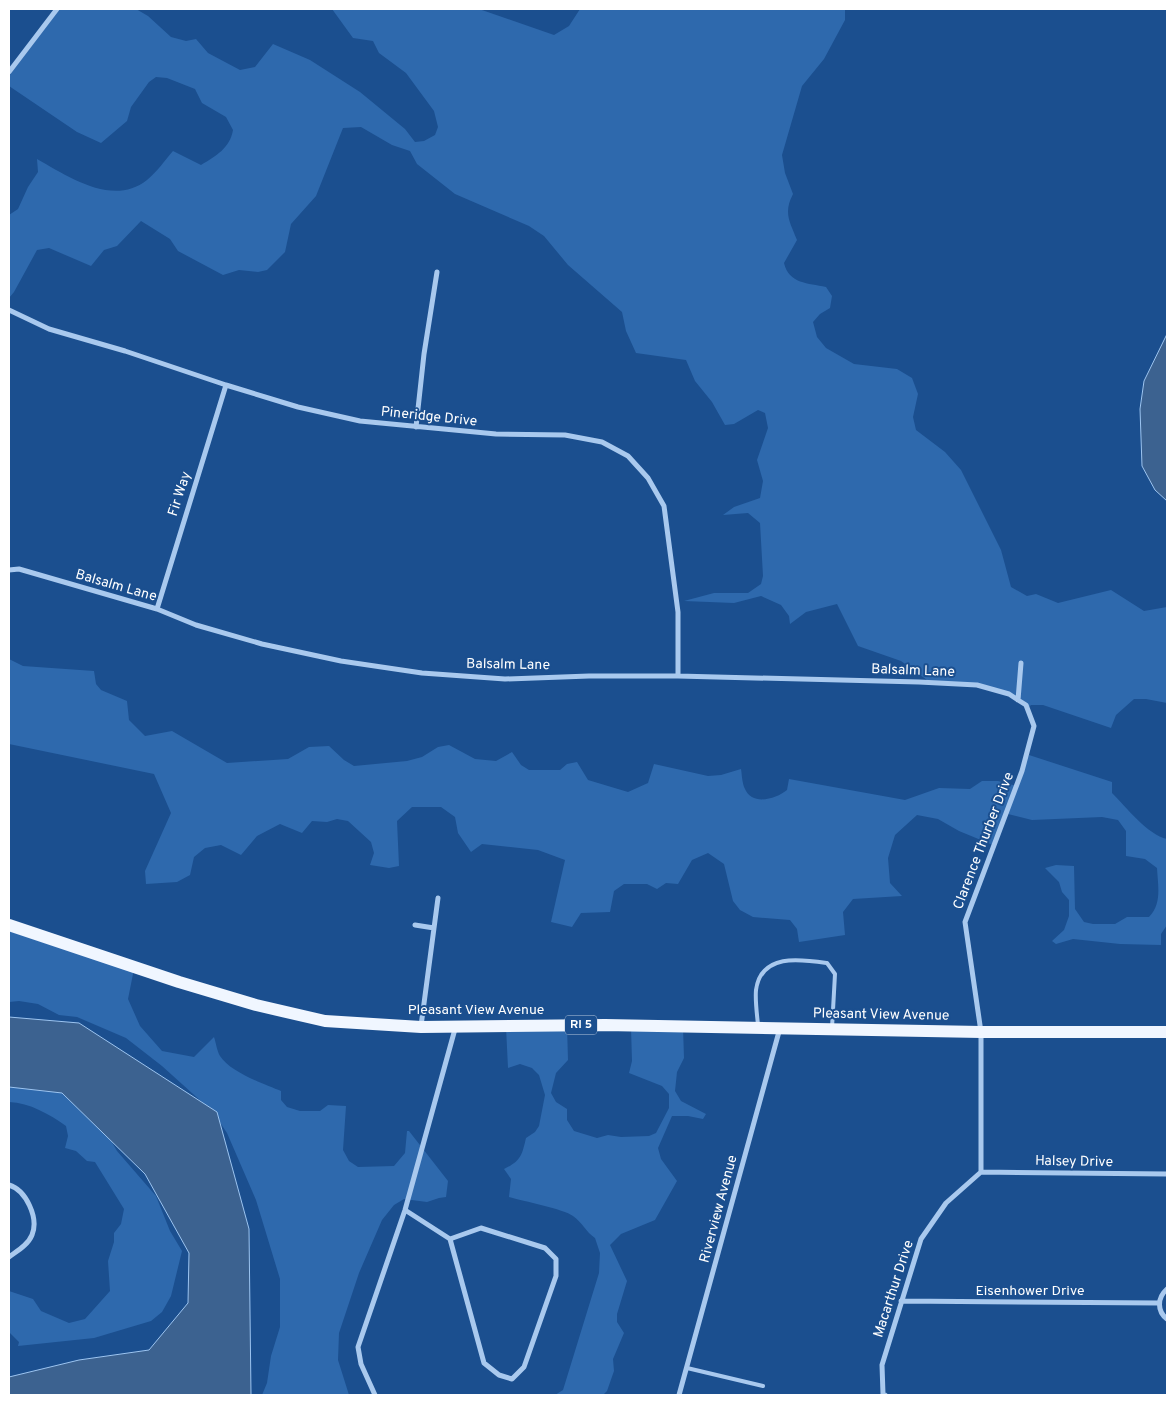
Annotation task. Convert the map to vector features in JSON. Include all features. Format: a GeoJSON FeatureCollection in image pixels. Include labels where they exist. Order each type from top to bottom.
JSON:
{"type":"FeatureCollection","features":[{"type":"Feature","properties":{"kind":"main road","name":"Pleasant View Avenue"},"geometry":{"type":"LineString","coordinates":[[9,925],[179,982],[256,1005],[325,1021],[421,1027],[605,1025],[981,1032],[1167,1032]]}},
{"type":"Feature","properties":{"kind":"street"},"geometry":{"type":"LineString","coordinates":[[9,72],[58,9]]}},
{"type":"Feature","properties":{"kind":"street"},"geometry":{"type":"LineString","coordinates":[[416,426],[424,354],[437,272]]}},
{"type":"Feature","properties":{"kind":"street","name":"Pineridge Drive"},"geometry":{"type":"LineString","coordinates":[[9,310],[49,329],[125,351],[298,407],[360,421],[496,434],[565,434],[602,442],[628,456],[648,478],[664,506],[678,612],[678,676]]}},
{"type":"Feature","properties":{"kind":"street","name":"Fir Way"},"geometry":{"type":"LineString","coordinates":[[157,609],[226,385]]}},
{"type":"Feature","properties":{"kind":"street","name":"Balsalm Lane"},"geometry":{"type":"LineString","coordinates":[[9,570],[19,568],[157,609],[196,625],[262,644],[341,661],[422,673],[505,679],[589,676],[678,676],[834,679],[977,685],[1009,694],[1018,700]]}},
{"type":"Feature","properties":{"kind":"street"},"geometry":{"type":"LineString","coordinates":[[1018,700],[1021,663]]}},
{"type":"Feature","properties":{"kind":"street","name":"Clarence Thurber Drive"},"geometry":{"type":"LineString","coordinates":[[981,1032],[965,922],[1022,771],[1034,726],[1026,705],[1018,700]]}},
{"type":"Feature","properties":{"kind":"street"},"geometry":{"type":"LineString","coordinates":[[421,1027],[438,898]]}},
{"type":"Feature","properties":{"kind":"street"},"geometry":{"type":"LineString","coordinates":[[415,925],[434,928]]}},
{"type":"Feature","properties":{"kind":"street"},"geometry":{"type":"LineString","coordinates":[[375,1395],[360,1364],[358,1347],[406,1210],[456,1026]]}},
{"type":"Feature","properties":{"kind":"street","name":"Riverview Avenue"},"geometry":{"type":"LineString","coordinates":[[679,1395],[781,1028]]}},
{"type":"Feature","properties":{"kind":"street"},"geometry":{"type":"LineString","coordinates":[[981,1032],[981,1172]]}},
{"type":"Feature","properties":{"kind":"street","name":"Halsey Drive"},"geometry":{"type":"LineString","coordinates":[[981,1172],[1167,1174]]}},
{"type":"Feature","properties":{"kind":"street","name":"Macarthur Drive"},"geometry":{"type":"LineString","coordinates":[[884,1395],[882,1365],[921,1239],[946,1203],[981,1172]]}},
{"type":"Feature","properties":{"kind":"street"},"geometry":{"type":"LineString","coordinates":[[9,1185],[20,1192],[26,1201],[32,1212],[34,1229],[32,1236],[24,1246],[9,1256]]}},
{"type":"Feature","properties":{"kind":"street"},"geometry":{"type":"LineString","coordinates":[[406,1210],[450,1239],[484,1363],[500,1375],[512,1378],[524,1367],[556,1276],[556,1259],[545,1248],[481,1228],[450,1239]]}},
{"type":"Feature","properties":{"kind":"street"},"geometry":{"type":"LineString","coordinates":[[1167,1289],[1159,1303],[1162,1315],[1167,1319]]}},
{"type":"Feature","properties":{"kind":"street","name":"Eisenhower Drive"},"geometry":{"type":"LineString","coordinates":[[901,1302],[1159,1303]]}},
{"type":"Feature","properties":{"kind":"lane"},"geometry":{"type":"LineString","coordinates":[[758,1028],[756,990],[762,972],[773,963],[802,960],[827,963],[835,974],[832,1028]]}},
{"type":"Feature","properties":{"kind":"lane"},"geometry":{"type":"LineString","coordinates":[[687,1368],[762,1386]]}},
{"type":"Feature","properties":{"kind":"shaded area"},"geometry":{"type":"Polygon","coordinates":[[[60,9],[136,9],[148,16],[171,37],[186,41],[196,39],[208,53],[240,70],[255,67],[273,44],[310,60],[360,92],[405,129],[415,142],[424,141],[435,135],[438,127],[434,111],[406,73],[379,53],[373,41],[353,38],[332,9],[479,9],[554,35],[569,26],[580,9],[845,9],[845,20],[824,59],[802,86],[782,155],[785,173],[793,194],[788,212],[797,240],[784,263],[790,275],[795,279],[826,287],[832,296],[830,308],[820,314],[813,322],[817,337],[826,348],[854,364],[897,369],[912,378],[918,394],[913,417],[916,430],[945,452],[961,470],[1001,550],[1011,587],[1027,596],[1036,594],[1058,603],[1111,590],[1144,611],[1167,607],[1167,703],[1134,699],[1116,715],[1111,728],[1043,705],[1031,705],[1029,707],[1003,692],[978,686],[927,680],[901,661],[858,646],[837,604],[806,612],[790,624],[789,616],[781,605],[761,596],[734,603],[684,601],[714,593],[748,593],[761,584],[763,576],[760,523],[748,513],[723,515],[734,507],[760,498],[763,481],[757,460],[768,428],[765,413],[758,410],[734,424],[725,425],[712,402],[695,381],[686,360],[636,353],[626,331],[622,312],[568,265],[544,236],[529,226],[455,194],[417,164],[410,151],[392,145],[361,127],[343,128],[316,196],[291,224],[285,252],[267,270],[258,272],[239,270],[223,275],[178,251],[170,239],[141,221],[117,246],[104,250],[91,266],[49,248],[37,250],[9,298],[9,215],[18,209],[28,187],[38,172],[37,159],[77,181],[106,190],[120,191],[134,188],[147,180],[158,170],[173,151],[201,165],[226,147],[233,130],[226,117],[202,103],[195,89],[167,78],[156,77],[149,82],[131,107],[127,121],[101,143],[77,132],[9,86],[9,76],[60,9]]]}},
{"type":"Feature","properties":{"kind":"shaded area"},"geometry":{"type":"Polygon","coordinates":[[[1167,334],[1167,501],[1155,490],[1142,466],[1140,409],[1144,381],[1167,334]]]}},
{"type":"Feature","properties":{"kind":"shaded area"},"geometry":{"type":"Polygon","coordinates":[[[9,659],[23,666],[94,671],[96,684],[101,690],[127,701],[129,720],[145,736],[172,731],[227,763],[288,759],[309,747],[329,746],[344,760],[354,766],[407,761],[422,757],[438,747],[449,745],[475,759],[496,761],[512,752],[521,765],[529,770],[560,770],[567,764],[577,762],[588,780],[628,792],[648,783],[654,764],[708,776],[721,775],[741,769],[745,789],[753,798],[758,799],[771,798],[787,790],[789,779],[905,800],[939,788],[970,789],[982,781],[998,781],[1017,786],[1029,755],[1112,782],[1112,793],[1131,813],[1152,832],[1167,839],[1167,925],[1161,934],[1161,945],[1120,944],[1073,939],[1056,944],[1052,941],[1064,930],[1069,916],[1069,900],[1062,892],[1059,882],[1045,868],[1056,865],[1074,866],[1075,909],[1084,922],[1115,924],[1127,917],[1149,917],[1156,906],[1158,901],[1157,868],[1145,859],[1126,856],[1126,831],[1118,820],[1102,817],[1032,820],[1008,814],[993,845],[959,831],[938,819],[917,815],[895,835],[888,858],[890,883],[902,896],[853,899],[843,912],[845,935],[799,942],[797,929],[790,920],[753,917],[740,910],[733,901],[724,864],[708,853],[692,860],[678,884],[666,883],[657,889],[647,884],[624,884],[614,891],[610,912],[581,913],[572,927],[551,922],[565,860],[538,850],[482,844],[471,852],[458,833],[455,817],[441,807],[412,807],[397,821],[399,866],[389,868],[370,865],[374,853],[371,842],[348,821],[337,819],[327,822],[312,821],[302,833],[280,824],[257,836],[241,855],[221,845],[205,848],[194,857],[190,875],[177,882],[146,884],[145,871],[171,813],[154,774],[9,744],[9,659]]]}},
{"type":"Feature","properties":{"kind":"shaded area"},"geometry":{"type":"Polygon","coordinates":[[[9,923],[135,964],[128,999],[140,1026],[162,1051],[194,1057],[214,1037],[219,1054],[225,1062],[248,1077],[281,1091],[281,1100],[287,1107],[300,1111],[320,1111],[328,1105],[346,1106],[343,1150],[349,1161],[358,1167],[394,1166],[405,1153],[407,1131],[409,1131],[448,1181],[446,1197],[427,1202],[404,1199],[394,1205],[382,1220],[359,1273],[339,1333],[338,1360],[349,1395],[262,1395],[267,1383],[271,1356],[280,1327],[280,1279],[256,1200],[227,1133],[213,1112],[162,1066],[126,1038],[77,1017],[59,1015],[38,1004],[19,1001],[9,1002],[9,923]]]}},
{"type":"Feature","properties":{"kind":"shaded area"},"geometry":{"type":"Polygon","coordinates":[[[9,1017],[79,1023],[217,1112],[249,1229],[251,1395],[9,1395],[9,1377],[79,1360],[149,1350],[188,1303],[189,1253],[145,1174],[62,1093],[9,1087],[9,1017]]]}},
{"type":"Feature","properties":{"kind":"shaded area"},"geometry":{"type":"Polygon","coordinates":[[[567,1026],[568,1060],[556,1073],[551,1093],[556,1102],[567,1109],[567,1120],[574,1131],[597,1138],[608,1135],[621,1137],[649,1136],[656,1133],[669,1108],[669,1094],[662,1086],[629,1073],[632,1061],[631,1028],[683,1027],[684,1058],[677,1072],[675,1091],[681,1101],[706,1114],[703,1119],[688,1116],[672,1116],[658,1148],[661,1159],[677,1181],[655,1220],[621,1234],[610,1245],[627,1281],[617,1314],[617,1322],[624,1333],[613,1359],[614,1371],[607,1391],[603,1395],[555,1395],[563,1390],[599,1273],[600,1253],[595,1238],[576,1218],[568,1213],[509,1197],[511,1179],[504,1169],[517,1160],[522,1153],[526,1138],[535,1132],[539,1126],[545,1095],[539,1075],[532,1068],[520,1064],[508,1068],[506,1027],[567,1026]]]}},
{"type":"Feature","properties":{"kind":"shaded area"},"geometry":{"type":"Polygon","coordinates":[[[9,1078],[66,1091],[106,1132],[117,1151],[156,1196],[170,1231],[182,1251],[171,1296],[162,1312],[151,1321],[94,1338],[18,1346],[19,1342],[9,1332],[9,1291],[33,1299],[41,1311],[69,1323],[85,1319],[110,1291],[108,1261],[114,1242],[114,1233],[121,1224],[124,1209],[95,1162],[87,1161],[76,1151],[65,1148],[68,1136],[66,1126],[39,1110],[24,1104],[9,1102],[9,1078]]]}}]}
